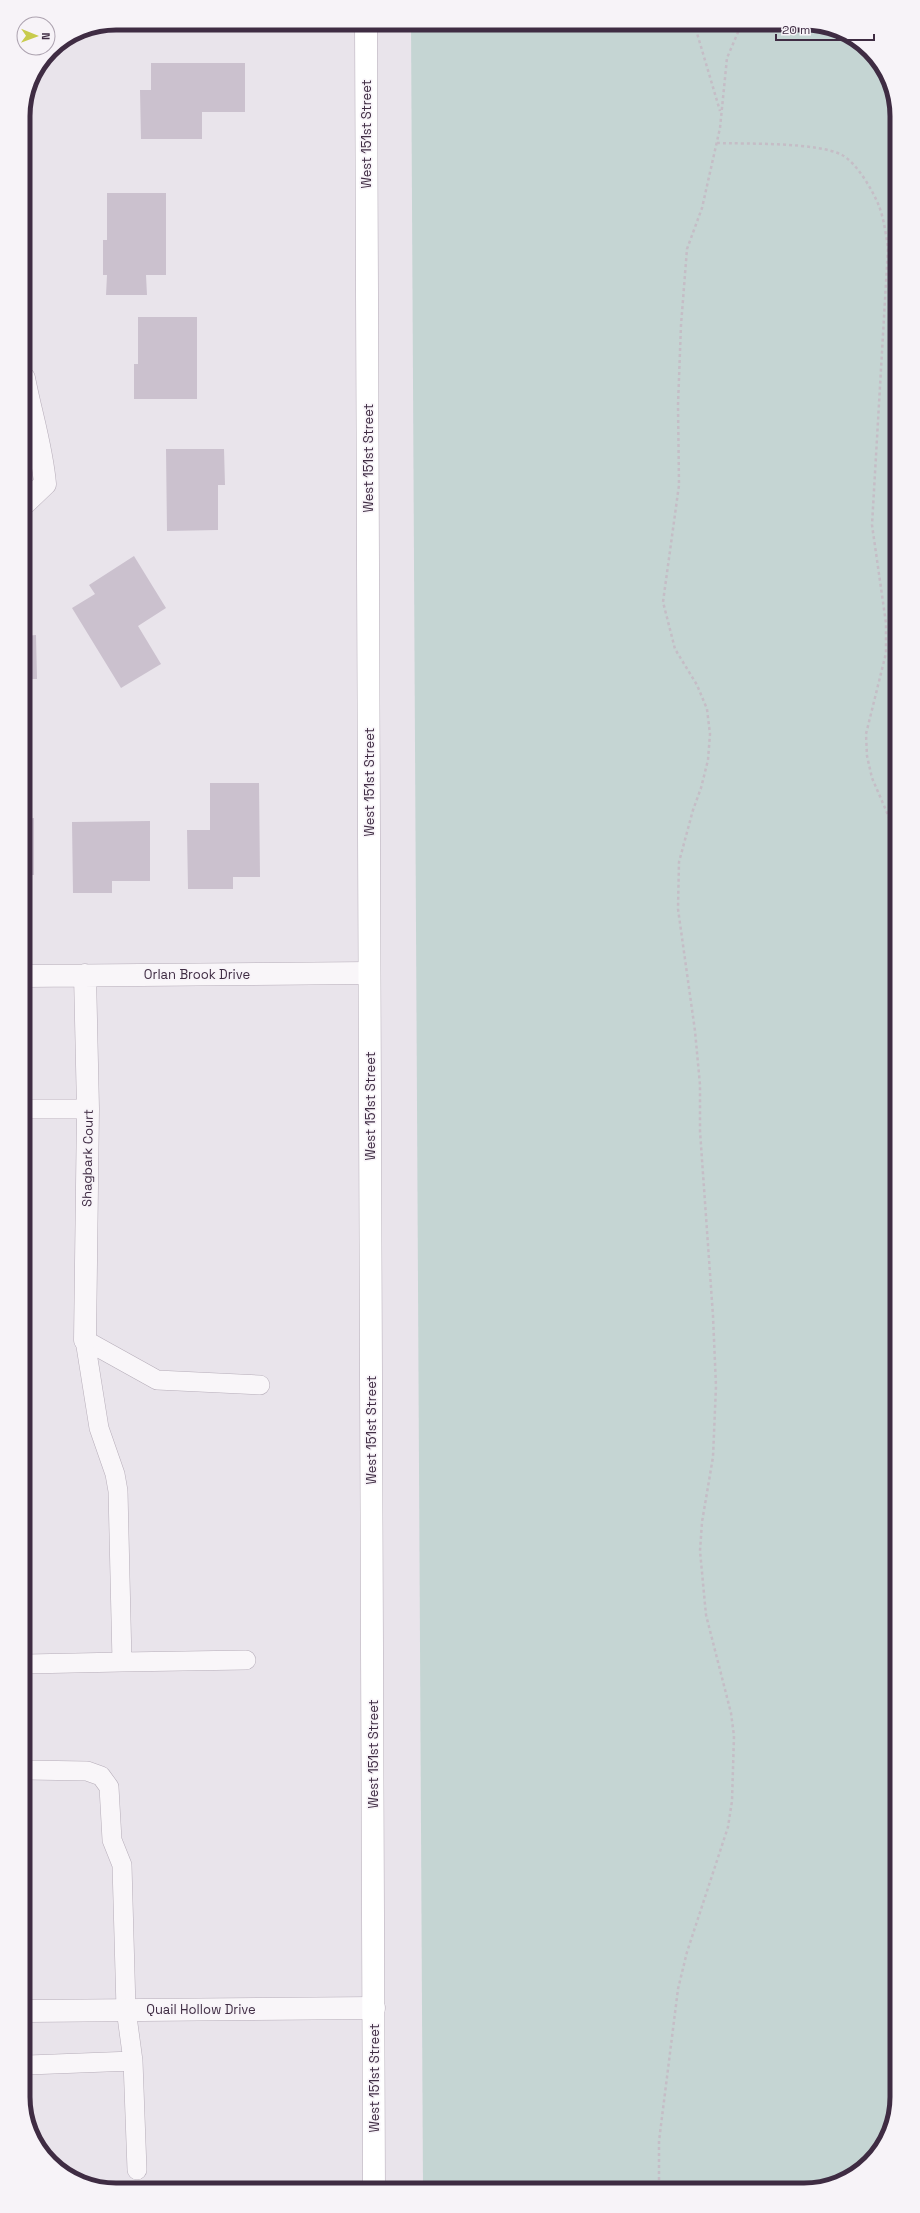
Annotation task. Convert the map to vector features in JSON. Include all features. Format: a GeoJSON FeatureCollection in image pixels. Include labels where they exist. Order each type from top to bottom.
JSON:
{"type":"FeatureCollection","features":[{"type":"Feature","properties":{"kind":"street","name":"West 151st Street"},"geometry":{"type":"LineString","coordinates":[[366,30],[374,2183]]}},
{"type":"Feature","properties":{"kind":"street"},"geometry":{"type":"LineString","coordinates":[[30,413],[43,455],[46,484],[30,499]]}},
{"type":"Feature","properties":{"kind":"street","name":"Orlan Brook Drive"},"geometry":{"type":"LineString","coordinates":[[30,976],[370,973]]}},
{"type":"Feature","properties":{"kind":"street","name":"Shagbark Court"},"geometry":{"type":"LineString","coordinates":[[85,975],[88,1108],[85,1340]]}},
{"type":"Feature","properties":{"kind":"street","name":"Quail Hollow Drive"},"geometry":{"type":"LineString","coordinates":[[30,2011],[374,2008]]}},
{"type":"Feature","properties":{"kind":"lane"},"geometry":{"type":"LineString","coordinates":[[30,1109],[88,1108]]}},
{"type":"Feature","properties":{"kind":"lane"},"geometry":{"type":"LineString","coordinates":[[85,1340],[157,1380],[260,1385]]}},
{"type":"Feature","properties":{"kind":"lane"},"geometry":{"type":"LineString","coordinates":[[85,1340],[99,1428],[115,1474],[118,1491],[122,1662]]}},
{"type":"Feature","properties":{"kind":"lane"},"geometry":{"type":"LineString","coordinates":[[30,1664],[246,1660]]}},
{"type":"Feature","properties":{"kind":"lane"},"geometry":{"type":"LineString","coordinates":[[30,1770],[87,1771],[101,1776],[109,1787],[112,1840],[122,1865],[126,2009],[133,2061],[137,2170]]}},
{"type":"Feature","properties":{"kind":"lane"},"geometry":{"type":"LineString","coordinates":[[30,2065],[133,2061]]}},
{"type":"Feature","properties":{"kind":"path"},"geometry":{"type":"LineString","coordinates":[[696,30],[721,113]]}},
{"type":"Feature","properties":{"kind":"path"},"geometry":{"type":"LineString","coordinates":[[659,2183],[659,2141],[678,1989],[687,1952],[728,1827],[733,1772],[734,1736],[731,1713],[706,1615],[700,1551],[702,1522],[712,1457],[715,1370],[700,1131],[700,1085],[695,1031],[678,909],[679,862],[708,760],[710,734],[707,709],[697,684],[675,650],[663,602],[679,485],[680,333],[687,249],[702,208],[717,143],[727,58],[739,30]]}},
{"type":"Feature","properties":{"kind":"path"},"geometry":{"type":"LineString","coordinates":[[717,143],[784,145],[820,149],[842,155],[858,170],[879,207],[888,248],[872,525],[886,623],[886,653],[866,734],[867,756],[872,778],[890,820]]}},
{"type":"Feature","properties":{"kind":"shaded area"},"geometry":{"type":"Polygon","coordinates":[[[411,30],[810,30],[821,32],[847,42],[865,55],[876,68],[881,78],[890,110],[890,2097],[888,2114],[881,2135],[865,2158],[852,2169],[842,2174],[810,2183],[423,2183],[411,30]]]}},
{"type":"Feature","properties":{"kind":"building"},"geometry":{"type":"Polygon","coordinates":[[[154,30],[217,30],[217,32],[154,32],[154,30]]]}},
{"type":"Feature","properties":{"kind":"building"},"geometry":{"type":"Polygon","coordinates":[[[151,63],[245,63],[245,112],[202,112],[202,139],[141,139],[140,90],[151,90],[151,63]]]}},
{"type":"Feature","properties":{"kind":"building"},"geometry":{"type":"Polygon","coordinates":[[[107,193],[166,193],[166,275],[146,275],[147,295],[106,295],[107,275],[103,275],[103,240],[107,240],[107,193]]]}},
{"type":"Feature","properties":{"kind":"building"},"geometry":{"type":"Polygon","coordinates":[[[138,317],[197,317],[197,399],[134,399],[134,364],[138,364],[138,317]]]}},
{"type":"Feature","properties":{"kind":"building"},"geometry":{"type":"Polygon","coordinates":[[[166,449],[224,449],[225,485],[218,485],[218,530],[167,531],[166,449]]]}},
{"type":"Feature","properties":{"kind":"building"},"geometry":{"type":"Polygon","coordinates":[[[134,556],[166,608],[138,626],[161,664],[121,688],[72,608],[95,594],[89,585],[134,556]]]}},
{"type":"Feature","properties":{"kind":"building"},"geometry":{"type":"Polygon","coordinates":[[[36,635],[37,679],[30,679],[30,636],[36,635]]]}},
{"type":"Feature","properties":{"kind":"building"},"geometry":{"type":"Polygon","coordinates":[[[210,783],[259,783],[260,877],[233,877],[233,889],[188,889],[187,830],[210,830],[210,783]]]}},
{"type":"Feature","properties":{"kind":"building"},"geometry":{"type":"Polygon","coordinates":[[[30,818],[34,818],[34,875],[30,875],[30,818]]]}},
{"type":"Feature","properties":{"kind":"building"},"geometry":{"type":"Polygon","coordinates":[[[150,821],[150,881],[112,881],[112,893],[73,893],[72,822],[150,821]]]}}]}
